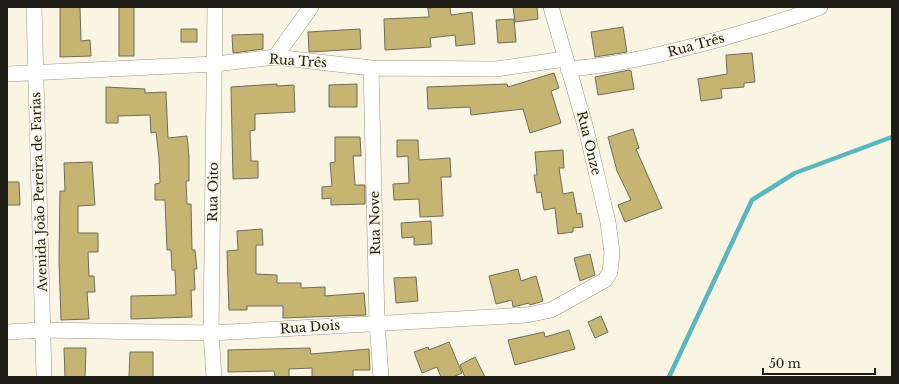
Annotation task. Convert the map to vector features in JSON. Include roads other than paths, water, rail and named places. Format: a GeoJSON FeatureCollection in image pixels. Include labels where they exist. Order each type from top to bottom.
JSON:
{"type":"FeatureCollection","features":[{"type":"Feature","properties":{"kind":"street","name":"Avenida João Pereira de Farias"},"geometry":{"type":"LineString","coordinates":[[34,7],[34,74],[44,377]]}},
{"type":"Feature","properties":{"kind":"street","name":"Rua Oito"},"geometry":{"type":"LineString","coordinates":[[214,377],[212,333],[215,7]]}},
{"type":"Feature","properties":{"kind":"street"},"geometry":{"type":"LineString","coordinates":[[275,57],[311,7]]}},
{"type":"Feature","properties":{"kind":"street","name":"Rua Onze"},"geometry":{"type":"LineString","coordinates":[[551,7],[566,64],[586,129],[608,222],[612,253],[610,272],[605,280]]}},
{"type":"Feature","properties":{"kind":"street","name":"Rua Três"},"geometry":{"type":"LineString","coordinates":[[7,74],[34,74],[215,64],[275,57],[371,68],[496,69],[566,64],[594,67],[654,56],[794,18],[820,7]]}},
{"type":"Feature","properties":{"kind":"street","name":"Rua Nove"},"geometry":{"type":"LineString","coordinates":[[371,68],[377,322],[381,377]]}},
{"type":"Feature","properties":{"kind":"street","name":"Rua Dois"},"geometry":{"type":"LineString","coordinates":[[7,332],[43,330],[212,333],[377,322],[526,315],[551,310],[605,280]]}},
{"type":"Feature","properties":{"kind":"waterway"},"geometry":{"type":"LineString","coordinates":[[669,377],[752,200],[795,173],[892,137]]}}]}
